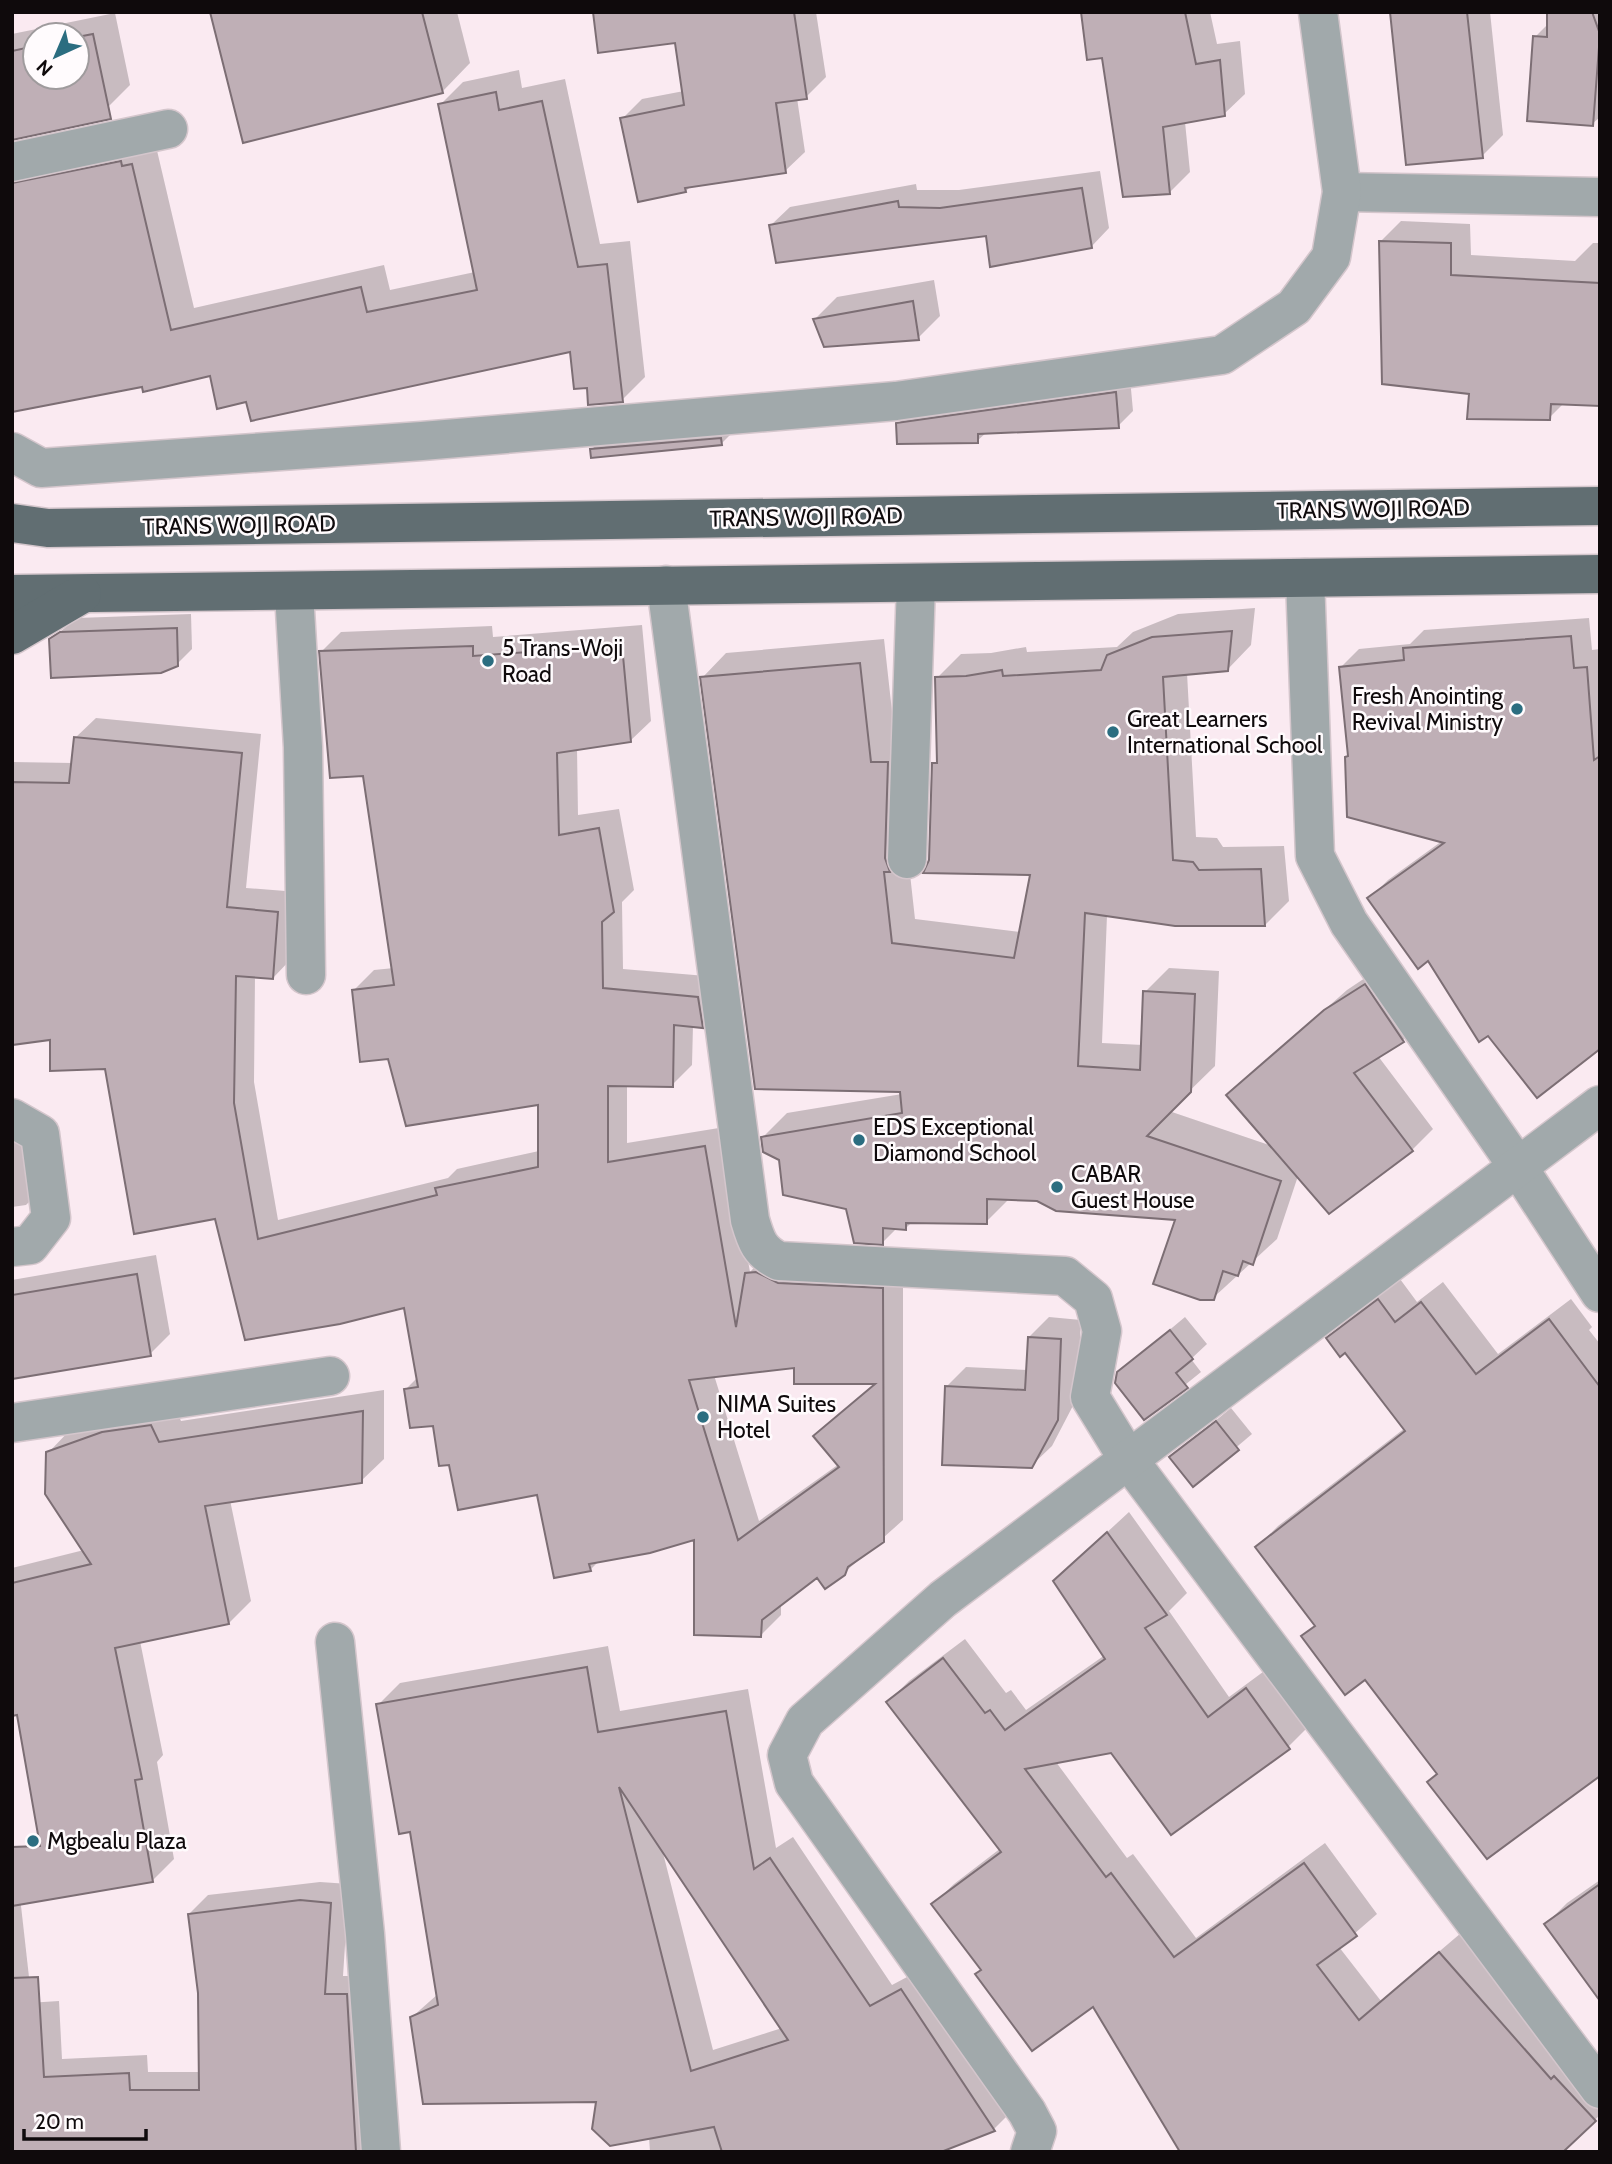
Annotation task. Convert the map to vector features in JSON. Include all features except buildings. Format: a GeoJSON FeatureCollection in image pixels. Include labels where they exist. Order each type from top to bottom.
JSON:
{"type":"FeatureCollection","features":[{"type":"Feature","properties":{"kind":"main road"},"geometry":{"type":"LineString","coordinates":[[12,501],[62,527]]}},
{"type":"Feature","properties":{"kind":"main road","name":"TRANS WOJI ROAD"},"geometry":{"type":"LineString","coordinates":[[12,523],[62,527],[1600,506]]}},
{"type":"Feature","properties":{"kind":"main road"},"geometry":{"type":"LineString","coordinates":[[12,594],[294,593],[666,585],[1600,574]]}},
{"type":"Feature","properties":{"kind":"main road"},"geometry":{"type":"LineString","coordinates":[[12,635],[82,594]]}},
{"type":"Feature","properties":{"kind":"street"},"geometry":{"type":"LineString","coordinates":[[12,452],[41,468],[422,441],[896,401],[1222,355],[1294,307],[1331,257],[1342,192],[1318,12]]}},
{"type":"Feature","properties":{"kind":"street"},"geometry":{"type":"LineString","coordinates":[[12,162],[167,129]]}},
{"type":"Feature","properties":{"kind":"street"},"geometry":{"type":"LineString","coordinates":[[1342,192],[1600,197]]}},
{"type":"Feature","properties":{"kind":"street"},"geometry":{"type":"LineString","coordinates":[[1305,578],[1315,856],[1349,923],[1518,1167],[1600,1293]]}},
{"type":"Feature","properties":{"kind":"street"},"geometry":{"type":"LineString","coordinates":[[907,859],[915,583]]}},
{"type":"Feature","properties":{"kind":"street"},"geometry":{"type":"LineString","coordinates":[[666,585],[750,1220],[756,1243],[767,1255],[779,1261],[1065,1276],[1093,1299],[1102,1331],[1090,1397],[1128,1459],[1600,2090]]}},
{"type":"Feature","properties":{"kind":"street"},"geometry":{"type":"LineString","coordinates":[[294,593],[303,747],[306,975]]}},
{"type":"Feature","properties":{"kind":"street"},"geometry":{"type":"LineString","coordinates":[[1040,2145],[1027,2112],[794,1783],[787,1755],[805,1721],[943,1599],[1600,1105]]}},
{"type":"Feature","properties":{"kind":"street"},"geometry":{"type":"LineString","coordinates":[[12,1118],[40,1135],[51,1218],[30,1245],[12,1247]]}},
{"type":"Feature","properties":{"kind":"street"},"geometry":{"type":"LineString","coordinates":[[12,1423],[330,1376]]}},
{"type":"Feature","properties":{"kind":"street"},"geometry":{"type":"LineString","coordinates":[[335,1642],[365,1934],[381,2152]]}},
{"type":"Feature","properties":{"kind":"place","name":"5 Trans-Woji Road"},"geometry":{"type":"Point","coordinates":[488,661]}},
{"type":"Feature","properties":{"kind":"place","name":"Fresh Anointing Revival Ministry"},"geometry":{"type":"Point","coordinates":[1517,709]}},
{"type":"Feature","properties":{"kind":"place","name":"Great Learners International School"},"geometry":{"type":"Point","coordinates":[1113,732]}},
{"type":"Feature","properties":{"kind":"place","name":"EDS Exceptional Diamond School"},"geometry":{"type":"Point","coordinates":[859,1140]}},
{"type":"Feature","properties":{"kind":"place","name":"CABAR Guest House"},"geometry":{"type":"Point","coordinates":[1057,1187]}},
{"type":"Feature","properties":{"kind":"place","name":"NIMA Suites Hotel"},"geometry":{"type":"Point","coordinates":[703,1417]}},
{"type":"Feature","properties":{"kind":"place","name":"Mgbealu Plaza"},"geometry":{"type":"Point","coordinates":[33,1841]}}]}
